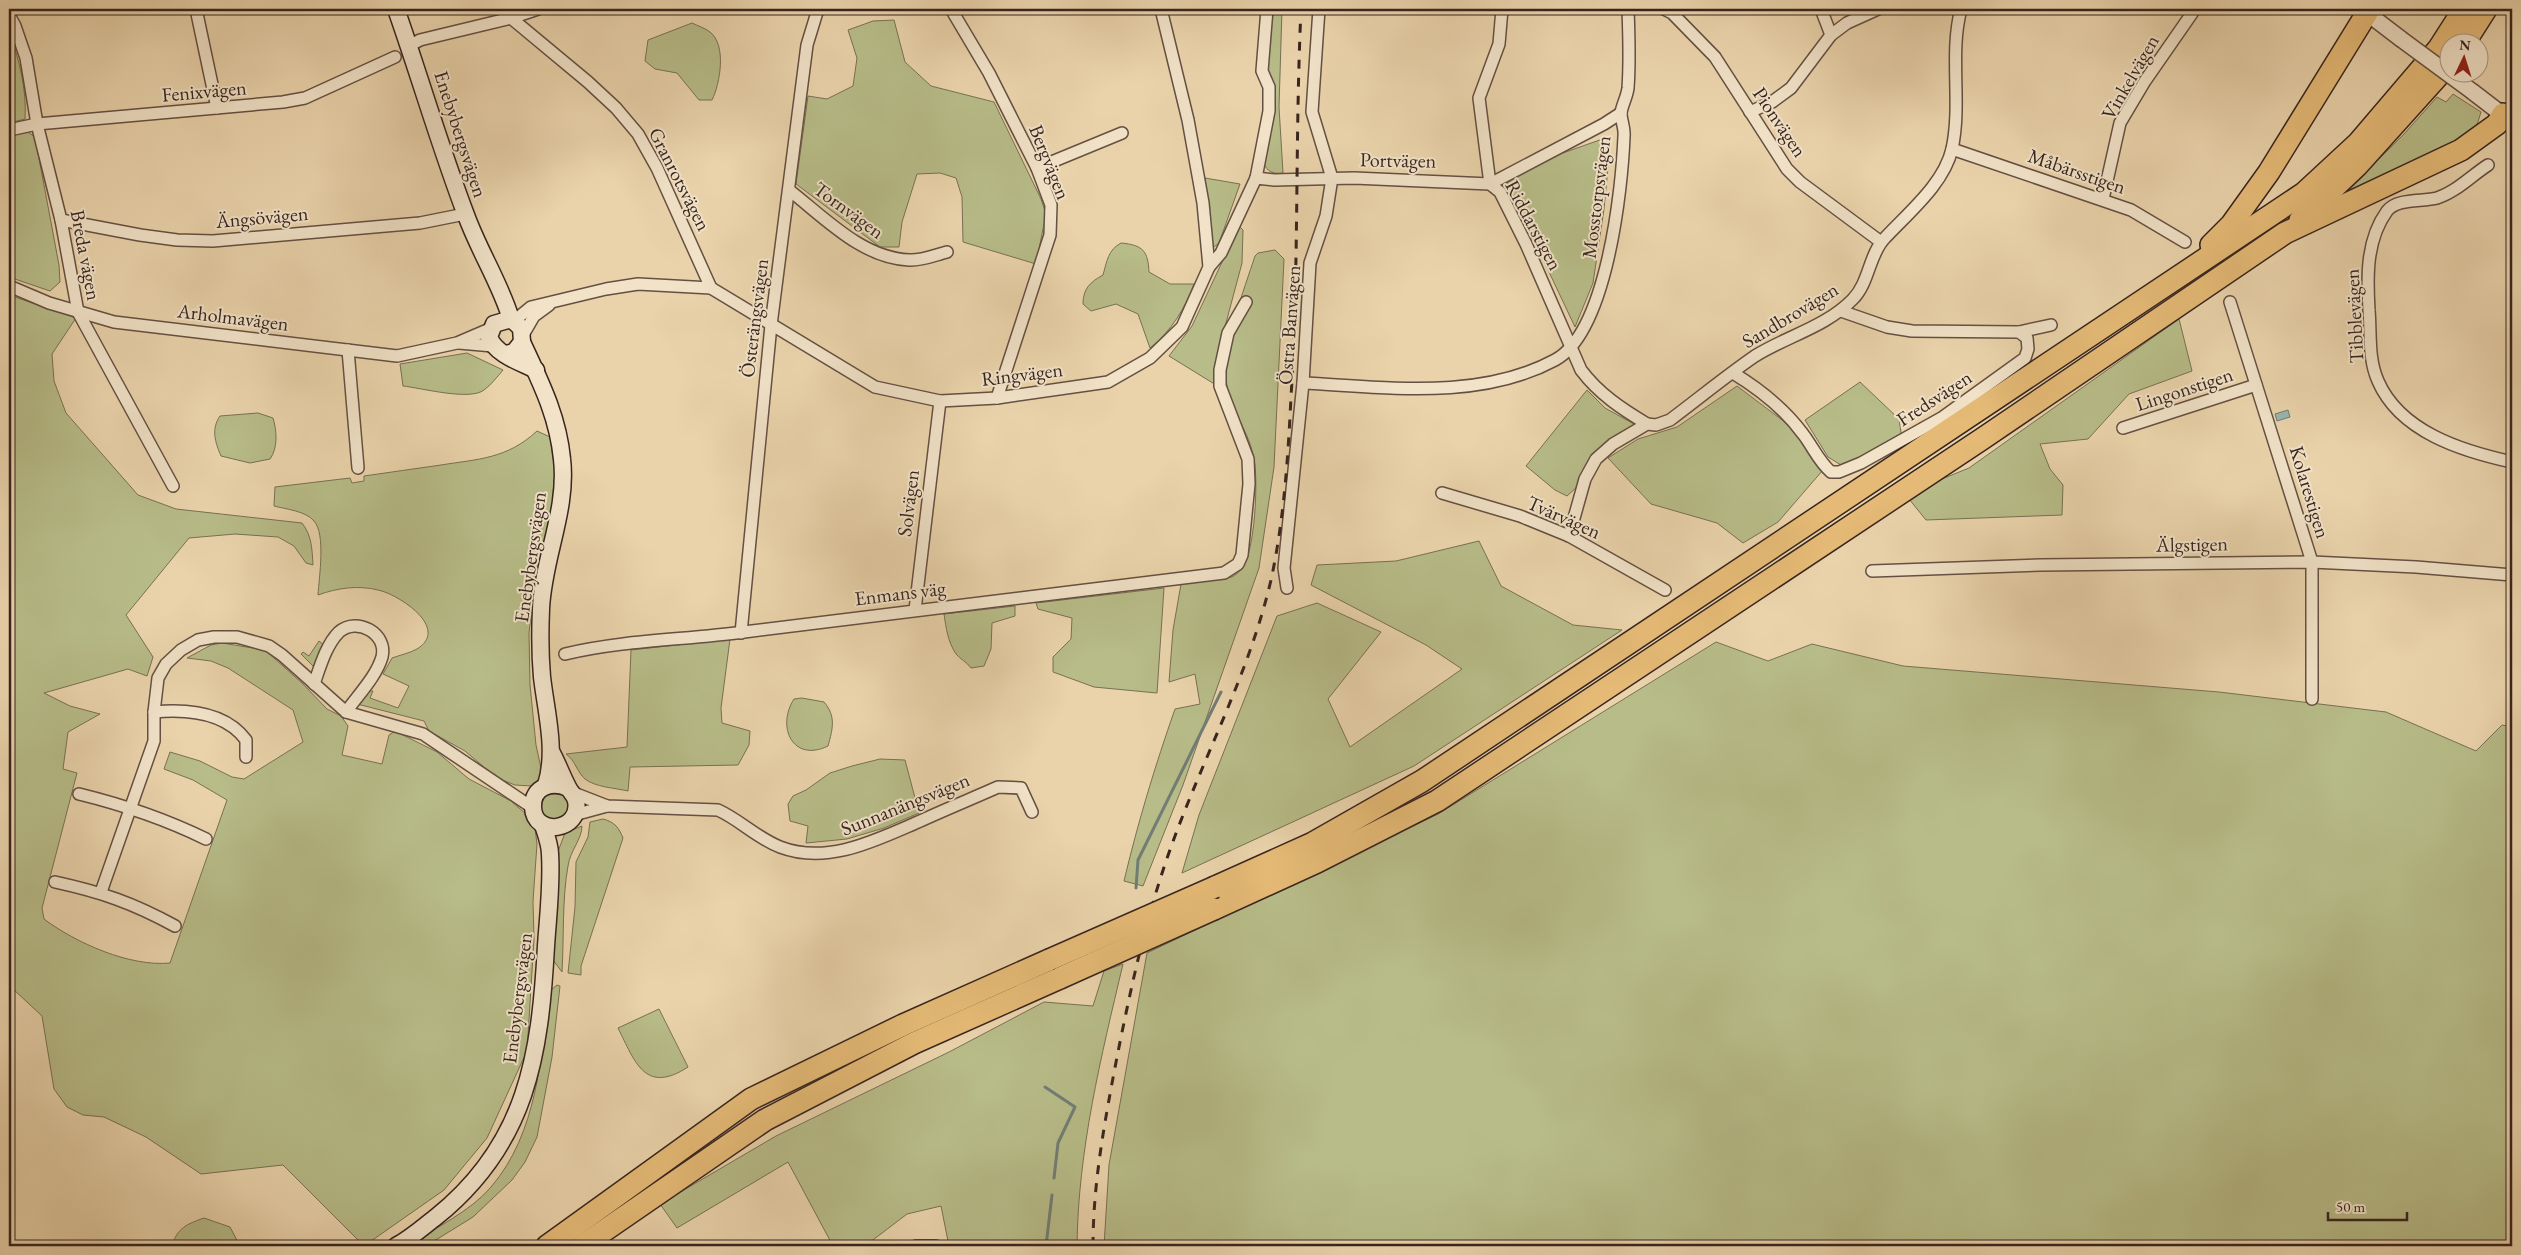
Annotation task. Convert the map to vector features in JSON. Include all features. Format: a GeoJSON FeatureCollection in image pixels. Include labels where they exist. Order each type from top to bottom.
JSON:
{"type":"FeatureCollection","features":[{"type":"Feature","properties":{"kind":"highway"},"geometry":{"type":"LineString","coordinates":[[547,1246],[751,1099],[903,1025],[1312,843],[1422,781],[2175,281],[2304,193],[2358,143],[2439,48],[2464,9]]}},
{"type":"Feature","properties":{"kind":"highway"},"geometry":{"type":"LineString","coordinates":[[2471,32],[2486,9]]}},
{"type":"Feature","properties":{"kind":"highway"},"geometry":{"type":"LineString","coordinates":[[2175,281],[2231,225],[2269,172],[2365,10]]}},
{"type":"Feature","properties":{"kind":"highway"},"geometry":{"type":"LineString","coordinates":[[582,1246],[765,1120],[914,1043],[1317,862],[1437,801],[1990,434],[2285,233],[2357,166],[2438,76]]}},
{"type":"Feature","properties":{"kind":"highway"},"geometry":{"type":"LineString","coordinates":[[2285,233],[2461,150],[2507,118]]}},
{"type":"Feature","properties":{"kind":"main road","name":"Enebybergsvägen"},"geometry":{"type":"LineString","coordinates":[[396,9],[465,214],[490,270],[503,292],[513,320]]}},
{"type":"Feature","properties":{"kind":"main road","name":"Enebybergsvägen"},"geometry":{"type":"LineString","coordinates":[[490,270],[495,297],[493,326]]}},
{"type":"Feature","properties":{"kind":"main road"},"geometry":{"type":"LineString","coordinates":[[499,350],[514,352],[522,339],[521,328],[513,320],[493,326],[490,338],[499,350],[536,370]]}},
{"type":"Feature","properties":{"kind":"main road","name":"Enebybergsvägen"},"geometry":{"type":"LineString","coordinates":[[522,339],[549,401],[558,431],[562,462],[559,517],[548,558],[541,607],[542,675],[552,753],[576,801],[574,816],[570,822],[561,827],[550,853]]}},
{"type":"Feature","properties":{"kind":"main road","name":"Enebybergsvägen"},"geometry":{"type":"LineString","coordinates":[[396,1246],[455,1202],[486,1168],[506,1137],[522,1100],[535,1055],[544,987],[550,853],[543,825],[535,816],[538,796],[552,753]]}},
{"type":"Feature","properties":{"kind":"main road"},"geometry":{"type":"LineString","coordinates":[[538,796],[560,784],[570,790]]}},
{"type":"Feature","properties":{"kind":"main road"},"geometry":{"type":"LineString","coordinates":[[543,825],[553,828],[561,827]]}},
{"type":"Feature","properties":{"kind":"street"},"geometry":{"type":"LineString","coordinates":[[196,9],[217,108]]}},
{"type":"Feature","properties":{"kind":"street"},"geometry":{"type":"LineString","coordinates":[[409,46],[420,40],[511,18],[538,9]]}},
{"type":"Feature","properties":{"kind":"street","name":"Österängsvägen"},"geometry":{"type":"LineString","coordinates":[[741,633],[771,325],[807,45],[818,9]]}},
{"type":"Feature","properties":{"kind":"street","name":"Bergvägen"},"geometry":{"type":"LineString","coordinates":[[951,9],[989,73],[1037,168],[1051,205],[1050,235],[997,398]]}},
{"type":"Feature","properties":{"kind":"street"},"geometry":{"type":"LineString","coordinates":[[1161,9],[1188,120],[1203,203],[1210,267]]}},
{"type":"Feature","properties":{"kind":"street"},"geometry":{"type":"LineString","coordinates":[[1210,267],[1221,253],[1256,178],[1269,111],[1269,87],[1262,71],[1267,9]]}},
{"type":"Feature","properties":{"kind":"street","name":"Östra Banvägen"},"geometry":{"type":"LineString","coordinates":[[1287,588],[1284,568],[1303,383],[1310,262],[1326,216],[1332,178],[1312,112],[1320,9]]}},
{"type":"Feature","properties":{"kind":"street","name":"Riddarstigen"},"geometry":{"type":"LineString","coordinates":[[1502,9],[1499,44],[1479,98],[1490,184],[1500,192],[1512,216],[1581,370],[1593,387],[1647,424]]}},
{"type":"Feature","properties":{"kind":"street","name":"Mosstorpsvägen"},"geometry":{"type":"LineString","coordinates":[[1303,383],[1427,389],[1463,386],[1501,380],[1528,372],[1557,359],[1572,347],[1598,295],[1612,246],[1624,133],[1621,113],[1628,88],[1628,9]]}},
{"type":"Feature","properties":{"kind":"street","name":"Pionvägen"},"geometry":{"type":"LineString","coordinates":[[1664,9],[1672,12],[1715,57],[1787,169],[1800,182],[1881,242]]}},
{"type":"Feature","properties":{"kind":"street"},"geometry":{"type":"LineString","coordinates":[[1820,9],[1831,36]]}},
{"type":"Feature","properties":{"kind":"street"},"geometry":{"type":"LineString","coordinates":[[1750,112],[1772,102],[1791,88],[1831,36],[1846,23],[1878,9]]}},
{"type":"Feature","properties":{"kind":"street","name":"Sandbrovägen"},"geometry":{"type":"LineString","coordinates":[[1569,536],[1585,479],[1596,458],[1613,444],[1647,424],[1656,425],[1670,420],[1756,356],[1841,311],[1855,297],[1881,242],[1931,189],[1952,149],[1955,41],[1961,9]]}},
{"type":"Feature","properties":{"kind":"street","name":"Vinkelvägen"},"geometry":{"type":"LineString","coordinates":[[2104,200],[2120,123],[2145,81],[2195,9]]}},
{"type":"Feature","properties":{"kind":"street"},"geometry":{"type":"LineString","coordinates":[[2365,10],[2507,118]]}},
{"type":"Feature","properties":{"kind":"street","name":"Breda vägen"},"geometry":{"type":"LineString","coordinates":[[9,15],[15,26],[26,58],[37,124],[61,220],[78,312],[173,486]]}},
{"type":"Feature","properties":{"kind":"street","name":"Granrotsvägen"},"geometry":{"type":"LineString","coordinates":[[511,18],[588,82],[616,108],[638,134],[657,168],[711,288]]}},
{"type":"Feature","properties":{"kind":"street","name":"Fenixvägen"},"geometry":{"type":"LineString","coordinates":[[9,130],[37,124],[283,102],[304,98],[395,57]]}},
{"type":"Feature","properties":{"kind":"street"},"geometry":{"type":"LineString","coordinates":[[1490,184],[1604,124],[1621,113]]}},
{"type":"Feature","properties":{"kind":"street"},"geometry":{"type":"LineString","coordinates":[[1037,168],[1122,133]]}},
{"type":"Feature","properties":{"kind":"street","name":"Måbärsstigen"},"geometry":{"type":"LineString","coordinates":[[1952,149],[2131,210],[2185,242]]}},
{"type":"Feature","properties":{"kind":"street","name":"Tibblevägen"},"geometry":{"type":"LineString","coordinates":[[2488,165],[2460,186],[2439,197],[2398,204],[2388,210],[2378,228],[2369,259],[2367,289],[2372,360],[2377,380],[2398,410],[2410,422],[2427,432],[2464,448],[2512,462]]}},
{"type":"Feature","properties":{"kind":"street","name":"Portvägen"},"geometry":{"type":"LineString","coordinates":[[1256,178],[1274,180],[1332,178],[1445,180],[1490,184]]}},
{"type":"Feature","properties":{"kind":"street","name":"Tornvägen"},"geometry":{"type":"LineString","coordinates":[[789,190],[859,245],[884,257],[912,261],[947,252]]}},
{"type":"Feature","properties":{"kind":"street","name":"Ängsövägen"},"geometry":{"type":"LineString","coordinates":[[61,220],[168,239],[214,240],[420,223],[465,214]]}},
{"type":"Feature","properties":{"kind":"street","name":"Ringvägen"},"geometry":{"type":"LineString","coordinates":[[513,320],[531,307],[551,304],[606,289],[638,284],[711,288],[875,387],[940,401],[997,398],[1108,382],[1150,358],[1182,326],[1210,267]]}},
{"type":"Feature","properties":{"kind":"street","name":"Arholmavägen"},"geometry":{"type":"LineString","coordinates":[[9,286],[78,312],[114,322],[397,356],[457,343],[493,326]]}},
{"type":"Feature","properties":{"kind":"street","name":"Enmans väg"},"geometry":{"type":"LineString","coordinates":[[564,654],[598,646],[741,633],[1224,573],[1238,564],[1242,555],[1248,502],[1248,459],[1220,386],[1220,370],[1228,334],[1246,302]]}},
{"type":"Feature","properties":{"kind":"street","name":"Kolarestigen"},"geometry":{"type":"LineString","coordinates":[[2230,302],[2312,562],[2312,699]]}},
{"type":"Feature","properties":{"kind":"street","name":"Ringvägen"},"geometry":{"type":"LineString","coordinates":[[522,339],[534,316],[551,304]]}},
{"type":"Feature","properties":{"kind":"street"},"geometry":{"type":"LineString","coordinates":[[1841,311],[1887,327],[1912,331],[2019,332],[2051,325]]}},
{"type":"Feature","properties":{"kind":"street","name":"Fredsvägen"},"geometry":{"type":"LineString","coordinates":[[1733,373],[1756,387],[1782,409],[1804,434],[1824,466],[1831,472],[1839,472],[1861,463],[1914,434],[2004,375],[2025,358],[2028,349],[2027,338],[2019,332]]}},
{"type":"Feature","properties":{"kind":"street","name":"Arholmavägen"},"geometry":{"type":"LineString","coordinates":[[457,343],[499,350]]}},
{"type":"Feature","properties":{"kind":"street"},"geometry":{"type":"LineString","coordinates":[[348,350],[358,468]]}},
{"type":"Feature","properties":{"kind":"street","name":"Lingonstigen"},"geometry":{"type":"LineString","coordinates":[[2123,428],[2256,385]]}},
{"type":"Feature","properties":{"kind":"street","name":"Solvägen"},"geometry":{"type":"LineString","coordinates":[[915,610],[940,401]]}},
{"type":"Feature","properties":{"kind":"street","name":"Tvärvägen"},"geometry":{"type":"LineString","coordinates":[[1442,493],[1520,516],[1569,536],[1665,590]]}},
{"type":"Feature","properties":{"kind":"street","name":"Älgstigen"},"geometry":{"type":"LineString","coordinates":[[1872,571],[2041,565],[2312,562],[2416,566],[2512,575]]}},
{"type":"Feature","properties":{"kind":"street"},"geometry":{"type":"LineString","coordinates":[[314,684],[329,646],[340,631],[354,626],[367,627],[379,637],[382,656],[373,674],[346,712]]}},
{"type":"Feature","properties":{"kind":"street"},"geometry":{"type":"LineString","coordinates":[[101,892],[154,742],[154,712],[158,678],[166,664],[181,650],[198,640],[214,637],[237,637],[269,646],[282,655],[346,712],[423,734],[507,790],[538,796]]}},
{"type":"Feature","properties":{"kind":"street"},"geometry":{"type":"LineString","coordinates":[[154,712],[188,710],[231,724],[246,740],[246,757]]}},
{"type":"Feature","properties":{"kind":"street","name":"Sunnanängsvägen"},"geometry":{"type":"LineString","coordinates":[[574,816],[607,806],[718,810],[735,818],[767,841],[781,848],[808,854],[834,852],[866,845],[998,787],[1020,788],[1032,812]]}},
{"type":"Feature","properties":{"kind":"street","name":"Sunnanängsvägen"},"geometry":{"type":"LineString","coordinates":[[570,790],[607,806]]}},
{"type":"Feature","properties":{"kind":"street"},"geometry":{"type":"LineString","coordinates":[[79,794],[132,807],[173,823],[206,840]]}},
{"type":"Feature","properties":{"kind":"street"},"geometry":{"type":"LineString","coordinates":[[55,882],[101,892],[139,907],[175,926]]}},
{"type":"Feature","properties":{"kind":"street"},"geometry":{"type":"LineString","coordinates":[[916,1246],[936,1246]]}},
{"type":"Feature","properties":{"kind":"green space"},"geometry":{"type":"Polygon","coordinates":[[[1272,9],[1282,9],[1279,107],[1283,173],[1268,170],[1262,158],[1261,148],[1272,9]]]}},
{"type":"Feature","properties":{"kind":"green space"},"geometry":{"type":"Polygon","coordinates":[[[894,20],[905,62],[931,86],[994,102],[1041,199],[1046,214],[1036,264],[963,242],[962,197],[956,178],[940,173],[917,174],[902,222],[899,247],[880,247],[796,184],[808,96],[827,99],[853,86],[857,58],[848,30],[873,21],[894,20]]]}},
{"type":"Feature","properties":{"kind":"green space"},"geometry":{"type":"Polygon","coordinates":[[[692,23],[710,32],[719,46],[719,75],[712,100],[699,100],[677,73],[655,69],[645,61],[648,40],[692,23]]]}},
{"type":"Feature","properties":{"kind":"green space"},"geometry":{"type":"Polygon","coordinates":[[[9,31],[22,75],[25,119],[9,123],[9,31]]]}},
{"type":"Feature","properties":{"kind":"green space"},"geometry":{"type":"Polygon","coordinates":[[[2453,94],[2481,112],[2476,128],[2452,143],[2363,187],[2348,190],[2404,134],[2437,97],[2446,102],[2453,94]]]}},
{"type":"Feature","properties":{"kind":"green space"},"geometry":{"type":"Polygon","coordinates":[[[25,130],[35,137],[59,265],[60,282],[50,291],[9,277],[9,132],[25,130]]]}},
{"type":"Feature","properties":{"kind":"green space"},"geometry":{"type":"Polygon","coordinates":[[[1611,136],[1604,209],[1593,283],[1575,327],[1507,183],[1543,160],[1611,136]]]}},
{"type":"Feature","properties":{"kind":"green space"},"geometry":{"type":"Polygon","coordinates":[[[1205,178],[1240,184],[1219,243],[1211,249],[1205,178]]]}},
{"type":"Feature","properties":{"kind":"green space"},"geometry":{"type":"Polygon","coordinates":[[[1239,226],[1243,230],[1242,263],[1219,349],[1216,385],[1169,356],[1192,326],[1239,226]]]}},
{"type":"Feature","properties":{"kind":"green space"},"geometry":{"type":"Polygon","coordinates":[[[1121,243],[1135,245],[1143,250],[1146,254],[1149,272],[1170,284],[1194,284],[1176,319],[1165,334],[1150,348],[1138,314],[1116,304],[1091,311],[1083,304],[1084,294],[1088,286],[1103,275],[1113,249],[1121,243]]]}},
{"type":"Feature","properties":{"kind":"green space"},"geometry":{"type":"Polygon","coordinates":[[[1275,250],[1284,259],[1274,467],[1259,568],[1183,785],[1143,886],[1124,881],[1154,773],[1175,709],[1200,704],[1195,674],[1169,682],[1173,630],[1181,584],[1232,577],[1245,563],[1252,538],[1256,492],[1255,464],[1247,435],[1227,389],[1226,365],[1235,317],[1255,256],[1258,253],[1275,250]]]}},
{"type":"Feature","properties":{"kind":"green space"},"geometry":{"type":"Polygon","coordinates":[[[9,295],[76,318],[52,354],[54,381],[66,413],[138,495],[176,509],[302,523],[310,538],[313,565],[306,563],[294,546],[278,537],[235,534],[189,538],[126,615],[153,657],[147,676],[128,669],[44,693],[70,706],[100,714],[68,732],[63,769],[77,773],[42,908],[44,919],[87,945],[121,957],[154,963],[170,963],[227,800],[193,780],[164,769],[170,752],[200,761],[232,777],[244,779],[303,742],[293,710],[228,668],[211,661],[187,658],[211,645],[222,643],[265,650],[303,684],[327,709],[341,716],[348,726],[342,755],[382,764],[389,735],[395,731],[437,752],[469,779],[511,801],[534,821],[537,844],[533,901],[534,940],[527,1051],[487,1138],[444,1190],[364,1246],[283,1165],[201,1174],[146,1137],[104,1117],[83,1115],[67,1107],[54,1089],[42,1016],[13,989],[9,988],[9,295]]]}},
{"type":"Feature","properties":{"kind":"green space"},"geometry":{"type":"Polygon","coordinates":[[[2179,319],[2192,371],[2129,394],[2088,439],[2040,444],[2050,469],[2063,485],[2062,515],[1926,520],[1909,499],[1932,483],[1969,468],[2179,319]]]}},
{"type":"Feature","properties":{"kind":"green space"},"geometry":{"type":"Polygon","coordinates":[[[467,353],[503,370],[484,390],[477,393],[457,394],[403,386],[400,364],[467,353]]]}},
{"type":"Feature","properties":{"kind":"green space"},"geometry":{"type":"Polygon","coordinates":[[[1860,382],[1899,419],[1902,439],[1882,450],[1841,465],[1828,457],[1805,420],[1860,382]]]}},
{"type":"Feature","properties":{"kind":"green space"},"geometry":{"type":"Polygon","coordinates":[[[1737,386],[1794,429],[1823,470],[1778,522],[1743,543],[1717,523],[1651,504],[1608,458],[1638,439],[1677,427],[1737,386]]]}},
{"type":"Feature","properties":{"kind":"green space"},"geometry":{"type":"Polygon","coordinates":[[[1587,390],[1605,408],[1634,424],[1633,429],[1595,454],[1583,470],[1579,485],[1567,496],[1555,490],[1526,466],[1587,390]]]}},
{"type":"Feature","properties":{"kind":"green space"},"geometry":{"type":"Polygon","coordinates":[[[258,413],[273,418],[276,445],[270,459],[250,463],[221,456],[215,436],[217,421],[220,416],[258,413]]]}},
{"type":"Feature","properties":{"kind":"green space"},"geometry":{"type":"Polygon","coordinates":[[[537,431],[550,437],[555,470],[553,500],[534,589],[529,633],[530,685],[536,745],[543,777],[531,786],[515,785],[497,778],[465,751],[429,731],[424,721],[357,704],[366,691],[373,691],[370,698],[398,708],[409,686],[383,674],[392,658],[417,649],[426,641],[428,631],[425,622],[408,605],[378,590],[348,588],[318,595],[321,546],[318,527],[306,515],[274,506],[275,487],[350,478],[352,483],[364,481],[364,476],[480,459],[515,447],[537,431]]]}},
{"type":"Feature","properties":{"kind":"green space"},"geometry":{"type":"Polygon","coordinates":[[[1479,541],[1501,586],[1573,625],[1622,630],[1414,766],[1182,873],[1199,815],[1277,616],[1317,603],[1381,632],[1328,699],[1350,747],[1462,669],[1426,645],[1311,585],[1317,565],[1396,561],[1479,541]]]}},
{"type":"Feature","properties":{"kind":"green space"},"geometry":{"type":"Polygon","coordinates":[[[1164,588],[1157,693],[1094,687],[1053,672],[1053,657],[1071,639],[1072,618],[1038,609],[1036,603],[1164,588]]]}},
{"type":"Feature","properties":{"kind":"green space"},"geometry":{"type":"Polygon","coordinates":[[[1015,606],[1015,616],[992,623],[991,649],[984,666],[971,668],[956,654],[949,640],[944,614],[1015,606]]]}},
{"type":"Feature","properties":{"kind":"green space"},"geometry":{"type":"Polygon","coordinates":[[[730,639],[721,708],[722,723],[750,731],[749,745],[738,765],[630,767],[628,791],[594,784],[582,776],[572,759],[566,754],[627,747],[631,650],[730,639]]]}},
{"type":"Feature","properties":{"kind":"green space"},"geometry":{"type":"Polygon","coordinates":[[[319,641],[325,646],[314,667],[301,654],[303,652],[309,656],[319,641]]]}},
{"type":"Feature","properties":{"kind":"green space"},"geometry":{"type":"Polygon","coordinates":[[[1716,642],[1768,661],[1812,644],[1903,666],[2219,692],[2386,712],[2476,751],[2502,725],[2512,727],[2512,1246],[1104,1246],[1109,1165],[1147,953],[1438,814],[1716,642]]]}},
{"type":"Feature","properties":{"kind":"green space"},"geometry":{"type":"Polygon","coordinates":[[[802,698],[824,702],[828,707],[832,722],[828,746],[816,750],[805,750],[797,746],[791,739],[787,721],[789,710],[794,699],[802,698]]]}},
{"type":"Feature","properties":{"kind":"green space"},"geometry":{"type":"Polygon","coordinates":[[[880,759],[905,760],[919,813],[884,828],[847,839],[806,843],[808,826],[790,821],[788,804],[793,796],[806,790],[830,773],[880,759]]]}},
{"type":"Feature","properties":{"kind":"green space"},"geometry":{"type":"Polygon","coordinates":[[[554,792],[564,796],[568,806],[564,816],[554,820],[544,816],[540,806],[544,796],[554,792]]]}},
{"type":"Feature","properties":{"kind":"green space"},"geometry":{"type":"Polygon","coordinates":[[[603,819],[616,826],[623,838],[581,966],[581,975],[568,973],[575,907],[576,862],[588,837],[590,822],[603,819]]]}},
{"type":"Feature","properties":{"kind":"green space"},"geometry":{"type":"Polygon","coordinates":[[[582,826],[580,836],[569,861],[566,879],[562,972],[553,960],[557,854],[565,833],[582,826]]]}},
{"type":"Feature","properties":{"kind":"green space"},"geometry":{"type":"Polygon","coordinates":[[[1123,964],[1099,1069],[1086,1139],[1078,1210],[1077,1246],[949,1246],[941,1206],[907,1214],[865,1246],[833,1246],[788,1162],[677,1228],[660,1204],[776,1136],[949,1052],[1044,1002],[1093,1006],[1104,971],[1123,964]]]}},
{"type":"Feature","properties":{"kind":"green space"},"geometry":{"type":"Polygon","coordinates":[[[557,985],[560,986],[552,1057],[537,1137],[525,1162],[512,1180],[473,1217],[426,1246],[408,1246],[473,1204],[491,1187],[507,1166],[519,1143],[528,1118],[540,1068],[551,990],[557,985]]]}},
{"type":"Feature","properties":{"kind":"green space"},"geometry":{"type":"Polygon","coordinates":[[[659,1009],[688,1067],[673,1075],[661,1078],[651,1076],[636,1063],[618,1028],[659,1009]]]}},
{"type":"Feature","properties":{"kind":"green space"},"geometry":{"type":"Polygon","coordinates":[[[204,1218],[230,1227],[240,1246],[172,1246],[183,1228],[204,1218]]]}},
{"type":"Feature","properties":{"kind":"water"},"geometry":{"type":"Polygon","coordinates":[[[2288,410],[2290,417],[2277,421],[2275,414],[2288,410]]]}},
{"type":"Feature","properties":{"kind":"waterway"},"geometry":{"type":"LineString","coordinates":[[1136,888],[1138,860],[1221,692]]}},
{"type":"Feature","properties":{"kind":"waterway"},"geometry":{"type":"LineString","coordinates":[[1045,1087],[1075,1107],[1058,1143],[1054,1178]]}},
{"type":"Feature","properties":{"kind":"waterway"},"geometry":{"type":"LineString","coordinates":[[1046,1246],[1052,1195]]}},
{"type":"Feature","properties":{"kind":"railway"},"geometry":{"type":"LineString","coordinates":[[1093,1246],[1097,1175],[1104,1128],[1117,1057],[1149,918],[1165,863],[1187,804],[1252,646],[1271,580],[1275,557],[1282,512],[1290,420],[1301,9]]}}]}
